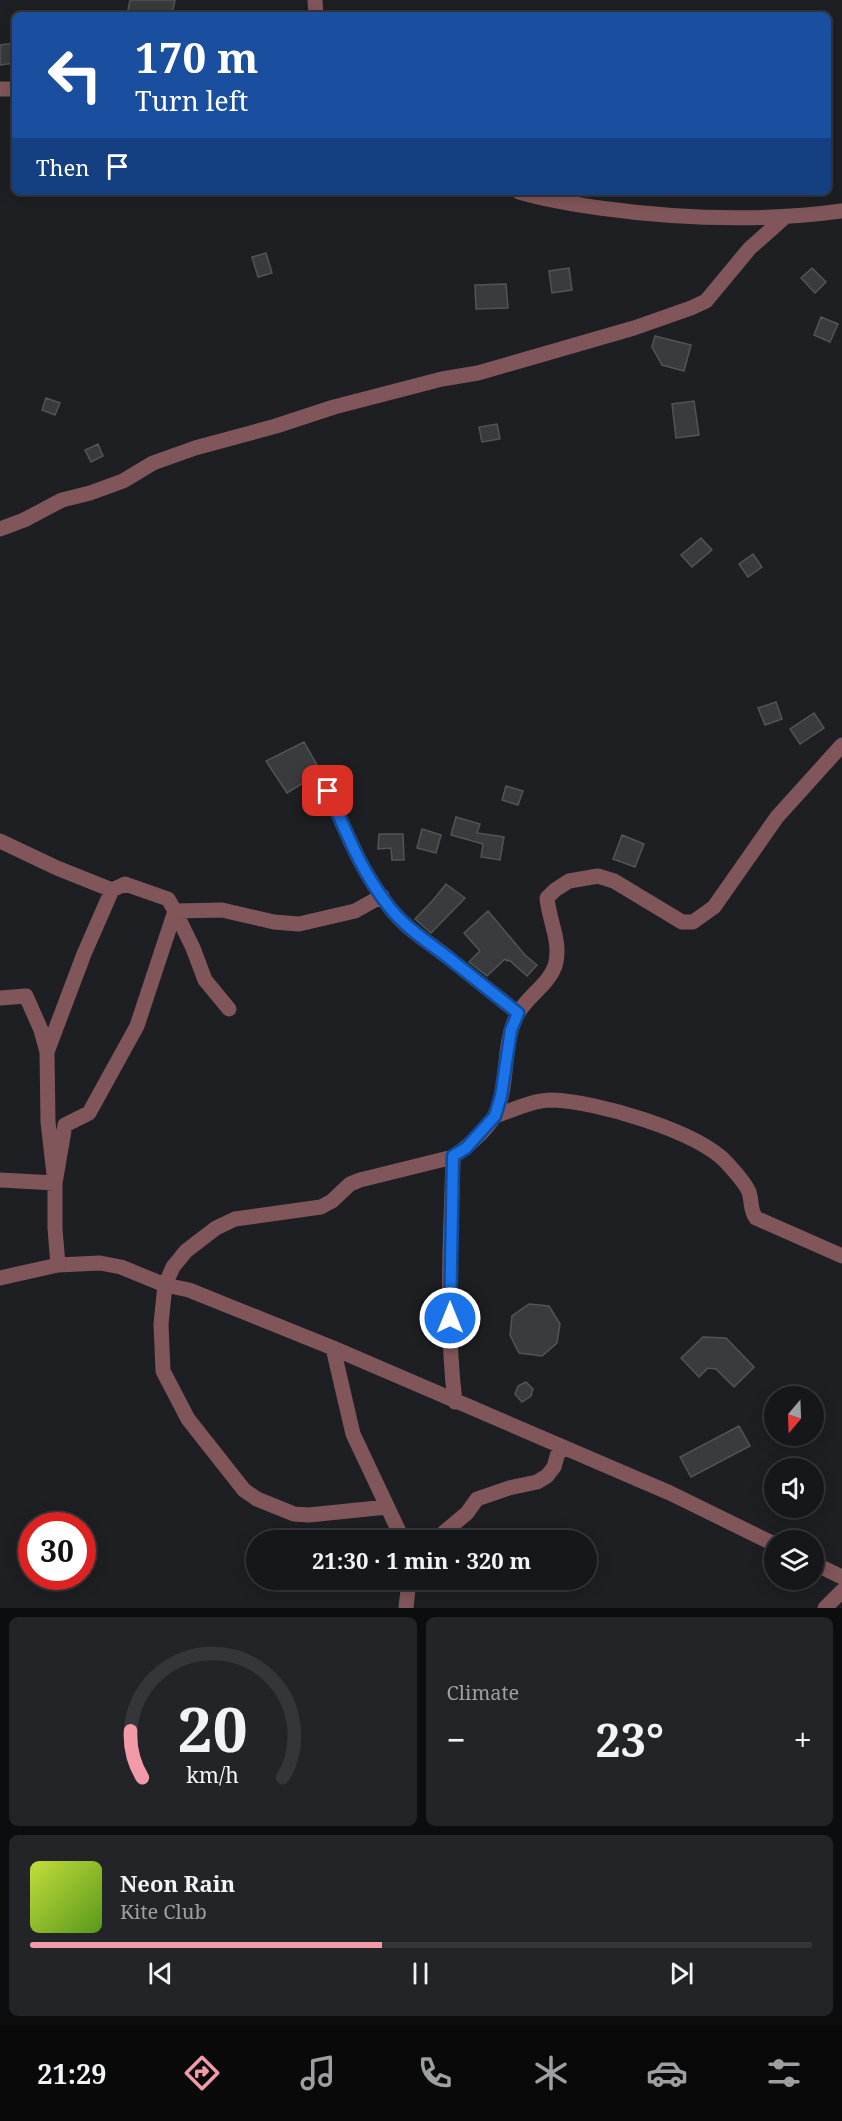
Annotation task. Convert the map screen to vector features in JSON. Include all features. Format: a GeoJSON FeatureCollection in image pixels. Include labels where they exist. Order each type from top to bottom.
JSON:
{"type":"FeatureCollection","features":[{"type":"Feature","properties":{"kind":"street"},"geometry":{"type":"LineString","coordinates":[[532,195],[574,205],[636,213],[749,219],[784,218],[842,211]]}},
{"type":"Feature","properties":{"kind":"street"},"geometry":{"type":"LineString","coordinates":[[0,529],[24,520],[62,500],[123,481],[153,463],[195,448],[276,426],[334,407],[442,379],[478,373],[634,328],[691,308],[706,301],[750,248],[784,218]]}},
{"type":"Feature","properties":{"kind":"street"},"geometry":{"type":"LineString","coordinates":[[387,1507],[309,1515],[294,1514],[257,1499],[244,1490],[188,1419],[163,1371],[160,1324],[165,1284],[173,1267],[186,1251],[216,1228],[235,1219],[321,1207],[332,1201],[350,1184],[453,1156],[466,1148],[495,1116],[501,1096],[511,1030],[518,1013],[551,974],[555,964],[556,939],[548,911],[547,898],[569,881],[598,876],[614,882],[682,922],[693,922],[714,907],[777,817],[842,745]]}},
{"type":"Feature","properties":{"kind":"street"},"geometry":{"type":"LineString","coordinates":[[328,791],[359,863],[382,897],[408,928],[518,1013]]}},
{"type":"Feature","properties":{"kind":"street"},"geometry":{"type":"LineString","coordinates":[[0,841],[57,868],[112,890]]}},
{"type":"Feature","properties":{"kind":"street"},"geometry":{"type":"LineString","coordinates":[[47,1052],[84,954],[112,890],[125,884],[168,899],[205,980],[229,1009]]}},
{"type":"Feature","properties":{"kind":"street"},"geometry":{"type":"LineString","coordinates":[[175,910],[222,910],[274,922],[299,924],[355,911],[382,897]]}},
{"type":"Feature","properties":{"kind":"street"},"geometry":{"type":"LineString","coordinates":[[55,1183],[65,1125],[89,1113],[137,1026],[175,910]]}},
{"type":"Feature","properties":{"kind":"street"},"geometry":{"type":"LineString","coordinates":[[0,998],[26,996],[41,1030],[47,1052],[48,1122],[55,1183],[58,1265]]}},
{"type":"Feature","properties":{"kind":"street"},"geometry":{"type":"LineString","coordinates":[[495,1116],[526,1105],[551,1100],[595,1106],[678,1133],[706,1147],[726,1161],[749,1193],[753,1215],[756,1218],[842,1256]]}},
{"type":"Feature","properties":{"kind":"street"},"geometry":{"type":"LineString","coordinates":[[453,1156],[450,1362],[455,1402]]}},
{"type":"Feature","properties":{"kind":"street"},"geometry":{"type":"LineString","coordinates":[[0,1180],[55,1183]]}},
{"type":"Feature","properties":{"kind":"street"},"geometry":{"type":"LineString","coordinates":[[0,1278],[58,1265],[110,1264],[165,1284],[189,1290],[333,1348],[670,1493],[764,1539]]}},
{"type":"Feature","properties":{"kind":"street"},"geometry":{"type":"LineString","coordinates":[[333,1348],[353,1434],[398,1530]]}},
{"type":"Feature","properties":{"kind":"street"},"geometry":{"type":"LineString","coordinates":[[447,1530],[467,1513],[477,1499],[509,1488],[537,1482],[547,1476],[554,1467],[560,1446]]}},
{"type":"Feature","properties":{"kind":"street"},"geometry":{"type":"LineString","coordinates":[[824,1568],[842,1577]]}},
{"type":"Feature","properties":{"kind":"street"},"geometry":{"type":"LineString","coordinates":[[406,1608],[408,1590]]}},
{"type":"Feature","properties":{"kind":"street"},"geometry":{"type":"LineString","coordinates":[[825,1608],[842,1591]]}},
{"type":"Feature","properties":{"kind":"building"},"geometry":{"type":"Polygon","coordinates":[[[130,0],[175,0],[173,12],[128,12],[130,0]]]}},
{"type":"Feature","properties":{"kind":"building"},"geometry":{"type":"Polygon","coordinates":[[[12,43],[12,63],[0,65],[0,45],[12,43]]]}},
{"type":"Feature","properties":{"kind":"building"},"geometry":{"type":"Polygon","coordinates":[[[266,253],[272,273],[258,277],[252,257],[266,253]]]}},
{"type":"Feature","properties":{"kind":"building"},"geometry":{"type":"Polygon","coordinates":[[[569,268],[572,290],[552,293],[549,271],[569,268]]]}},
{"type":"Feature","properties":{"kind":"building"},"geometry":{"type":"Polygon","coordinates":[[[812,268],[826,282],[815,293],[801,278],[812,268]]]}},
{"type":"Feature","properties":{"kind":"building"},"geometry":{"type":"Polygon","coordinates":[[[506,284],[508,308],[476,309],[475,285],[506,284]]]}},
{"type":"Feature","properties":{"kind":"building"},"geometry":{"type":"Polygon","coordinates":[[[821,317],[838,324],[830,342],[814,335],[821,317]]]}},
{"type":"Feature","properties":{"kind":"building"},"geometry":{"type":"Polygon","coordinates":[[[655,336],[691,345],[684,371],[662,365],[652,347],[655,336]]]}},
{"type":"Feature","properties":{"kind":"building"},"geometry":{"type":"Polygon","coordinates":[[[46,398],[60,403],[55,415],[42,410],[46,398]]]}},
{"type":"Feature","properties":{"kind":"building"},"geometry":{"type":"Polygon","coordinates":[[[694,401],[699,435],[676,438],[672,404],[694,401]]]}},
{"type":"Feature","properties":{"kind":"building"},"geometry":{"type":"Polygon","coordinates":[[[497,424],[500,439],[482,442],[479,427],[497,424]]]}},
{"type":"Feature","properties":{"kind":"building"},"geometry":{"type":"Polygon","coordinates":[[[98,444],[103,456],[91,462],[85,450],[98,444]]]}},
{"type":"Feature","properties":{"kind":"building"},"geometry":{"type":"Polygon","coordinates":[[[701,538],[712,550],[692,567],[681,555],[701,538]]]}},
{"type":"Feature","properties":{"kind":"building"},"geometry":{"type":"Polygon","coordinates":[[[753,554],[762,567],[748,577],[739,564],[753,554]]]}},
{"type":"Feature","properties":{"kind":"building"},"geometry":{"type":"Polygon","coordinates":[[[776,702],[782,719],[765,725],[758,708],[776,702]]]}},
{"type":"Feature","properties":{"kind":"building"},"geometry":{"type":"Polygon","coordinates":[[[814,713],[824,728],[800,744],[790,729],[814,713]]]}},
{"type":"Feature","properties":{"kind":"building"},"geometry":{"type":"Polygon","coordinates":[[[304,742],[321,772],[287,793],[266,761],[304,742]]]}},
{"type":"Feature","properties":{"kind":"building"},"geometry":{"type":"Polygon","coordinates":[[[506,786],[523,791],[518,805],[502,800],[506,786]]]}},
{"type":"Feature","properties":{"kind":"building"},"geometry":{"type":"Polygon","coordinates":[[[456,817],[480,824],[477,833],[504,837],[500,860],[481,857],[483,844],[451,835],[456,817]]]}},
{"type":"Feature","properties":{"kind":"building"},"geometry":{"type":"Polygon","coordinates":[[[422,829],[441,835],[436,853],[417,848],[422,829]]]}},
{"type":"Feature","properties":{"kind":"building"},"geometry":{"type":"Polygon","coordinates":[[[379,834],[403,834],[404,860],[392,860],[391,848],[378,849],[379,834]]]}},
{"type":"Feature","properties":{"kind":"building"},"geometry":{"type":"Polygon","coordinates":[[[622,835],[644,844],[635,867],[613,859],[622,835]]]}},
{"type":"Feature","properties":{"kind":"building"},"geometry":{"type":"Polygon","coordinates":[[[446,884],[465,898],[431,933],[415,919],[446,884]]]}},
{"type":"Feature","properties":{"kind":"building"},"geometry":{"type":"Polygon","coordinates":[[[488,911],[525,955],[537,965],[527,976],[505,959],[487,976],[469,962],[480,951],[464,933],[488,911]]]}},
{"type":"Feature","properties":{"kind":"building"},"geometry":{"type":"Polygon","coordinates":[[[529,1304],[549,1306],[560,1324],[557,1343],[542,1356],[519,1353],[510,1335],[512,1316],[529,1304]]]}},
{"type":"Feature","properties":{"kind":"building"},"geometry":{"type":"Polygon","coordinates":[[[703,1337],[726,1338],[754,1367],[734,1387],[716,1369],[708,1368],[699,1377],[681,1358],[703,1337]]]}},
{"type":"Feature","properties":{"kind":"building"},"geometry":{"type":"Polygon","coordinates":[[[526,1382],[533,1389],[531,1396],[522,1402],[515,1394],[518,1386],[526,1382]]]}},
{"type":"Feature","properties":{"kind":"building"},"geometry":{"type":"Polygon","coordinates":[[[739,1426],[750,1446],[691,1477],[680,1457],[739,1426]]]}},
{"type":"Feature","properties":{"kind":"route"},"geometry":{"type":"LineString","coordinates":[[328,791],[359,863],[390,908],[426,943],[518,1013],[511,1030],[501,1096],[495,1116],[466,1148],[453,1156],[450,1318]]}}]}
